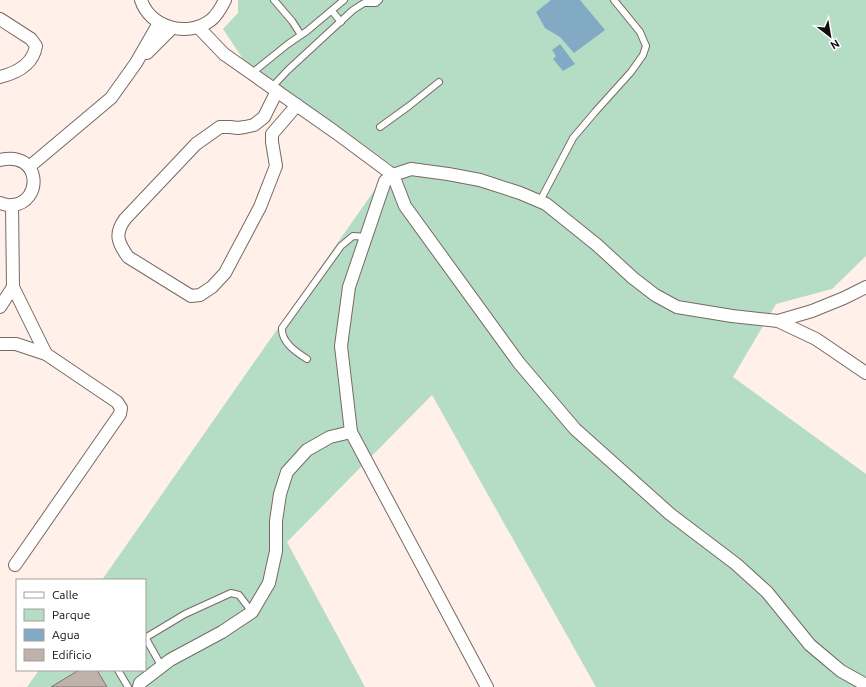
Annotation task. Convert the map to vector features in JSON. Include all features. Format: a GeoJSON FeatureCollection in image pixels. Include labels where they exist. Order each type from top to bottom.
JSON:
{"type":"FeatureCollection","features":[{"type":"Feature","properties":{"kind":"street"},"geometry":{"type":"LineString","coordinates":[[141,0],[149,14],[159,23],[172,28],[185,30],[198,27],[210,20],[219,11],[225,0]]}},
{"type":"Feature","properties":{"kind":"street"},"geometry":{"type":"LineString","coordinates":[[0,19],[31,39],[36,46],[35,53],[22,69],[0,77]]}},
{"type":"Feature","properties":{"kind":"street"},"geometry":{"type":"LineString","coordinates":[[210,20],[224,54]]}},
{"type":"Feature","properties":{"kind":"street"},"geometry":{"type":"LineString","coordinates":[[29,167],[111,98],[136,63],[159,23]]}},
{"type":"Feature","properties":{"kind":"street"},"geometry":{"type":"LineString","coordinates":[[198,27],[224,54],[275,89],[393,175],[405,206],[519,363],[575,429],[670,514],[736,564],[767,592],[810,645],[840,671],[866,685]]}},
{"type":"Feature","properties":{"kind":"street"},"geometry":{"type":"LineString","coordinates":[[136,63],[172,28]]}},
{"type":"Feature","properties":{"kind":"street"},"geometry":{"type":"LineString","coordinates":[[275,89],[264,117],[254,125],[238,128],[220,127],[196,144],[125,219],[119,228],[118,236],[121,247],[128,257],[191,296],[200,295],[212,288],[224,273],[260,206],[276,166],[272,134],[297,105]]}},
{"type":"Feature","properties":{"kind":"street"},"geometry":{"type":"LineString","coordinates":[[0,160],[10,158],[21,160],[29,167],[34,177],[34,186],[32,191],[30,195],[22,202],[12,206],[0,203]]}},
{"type":"Feature","properties":{"kind":"street"},"geometry":{"type":"LineString","coordinates":[[487,687],[351,432],[341,346],[349,287],[386,181],[393,175],[411,169],[480,180],[520,192],[546,204],[597,245],[649,291],[677,307],[732,316],[778,321],[816,339],[866,373]]}},
{"type":"Feature","properties":{"kind":"street"},"geometry":{"type":"LineString","coordinates":[[12,206],[13,287],[46,354]]}},
{"type":"Feature","properties":{"kind":"street"},"geometry":{"type":"LineString","coordinates":[[0,307],[13,287]]}},
{"type":"Feature","properties":{"kind":"street"},"geometry":{"type":"LineString","coordinates":[[778,321],[812,311],[866,287]]}},
{"type":"Feature","properties":{"kind":"street"},"geometry":{"type":"LineString","coordinates":[[0,344],[16,344],[46,354],[117,402],[121,408],[120,414],[15,565]]}},
{"type":"Feature","properties":{"kind":"street"},"geometry":{"type":"LineString","coordinates":[[139,687],[140,683],[170,660],[222,632],[252,612],[269,583],[276,551],[276,521],[280,494],[287,472],[307,450],[330,437],[351,432]]}},
{"type":"Feature","properties":{"kind":"lane"},"geometry":{"type":"LineString","coordinates":[[274,0],[292,21],[301,35]]}},
{"type":"Feature","properties":{"kind":"lane"},"geometry":{"type":"LineString","coordinates":[[252,73],[344,0]]}},
{"type":"Feature","properties":{"kind":"lane"},"geometry":{"type":"LineString","coordinates":[[275,89],[288,70],[353,10],[364,3],[376,2],[379,0]]}},
{"type":"Feature","properties":{"kind":"lane"},"geometry":{"type":"LineString","coordinates":[[540,201],[573,138],[631,72],[643,55],[646,46],[640,32],[614,0]]}},
{"type":"Feature","properties":{"kind":"lane"},"geometry":{"type":"LineString","coordinates":[[332,11],[341,22]]}},
{"type":"Feature","properties":{"kind":"lane"},"geometry":{"type":"LineString","coordinates":[[380,127],[439,82]]}},
{"type":"Feature","properties":{"kind":"lane"},"geometry":{"type":"LineString","coordinates":[[306,359],[293,349],[285,340],[282,328],[341,246],[354,236],[367,237]]}},
{"type":"Feature","properties":{"kind":"lane"},"geometry":{"type":"LineString","coordinates":[[146,636],[185,614],[231,593],[239,595],[252,612]]}},
{"type":"Feature","properties":{"kind":"lane"},"geometry":{"type":"LineString","coordinates":[[146,639],[162,667]]}},
{"type":"Feature","properties":{"kind":"lane"},"geometry":{"type":"LineString","coordinates":[[119,671],[128,687]]}},
{"type":"Feature","properties":{"kind":"green space"},"geometry":{"type":"Polygon","coordinates":[[[238,0],[866,0],[866,256],[832,289],[776,304],[733,377],[866,474],[866,687],[596,687],[432,395],[287,542],[365,687],[27,687],[38,671],[146,671],[146,579],[103,579],[392,165],[243,59],[223,29],[238,13],[238,0]]]}},
{"type":"Feature","properties":{"kind":"water"},"geometry":{"type":"Polygon","coordinates":[[[551,0],[580,0],[605,30],[574,53],[560,37],[545,28],[536,12],[551,0]]]}},
{"type":"Feature","properties":{"kind":"water"},"geometry":{"type":"Polygon","coordinates":[[[560,44],[575,64],[563,71],[553,59],[556,56],[552,50],[560,44]]]}},
{"type":"Feature","properties":{"kind":"building"},"geometry":{"type":"Polygon","coordinates":[[[77,671],[98,671],[107,687],[51,687],[77,671]]]}}]}
